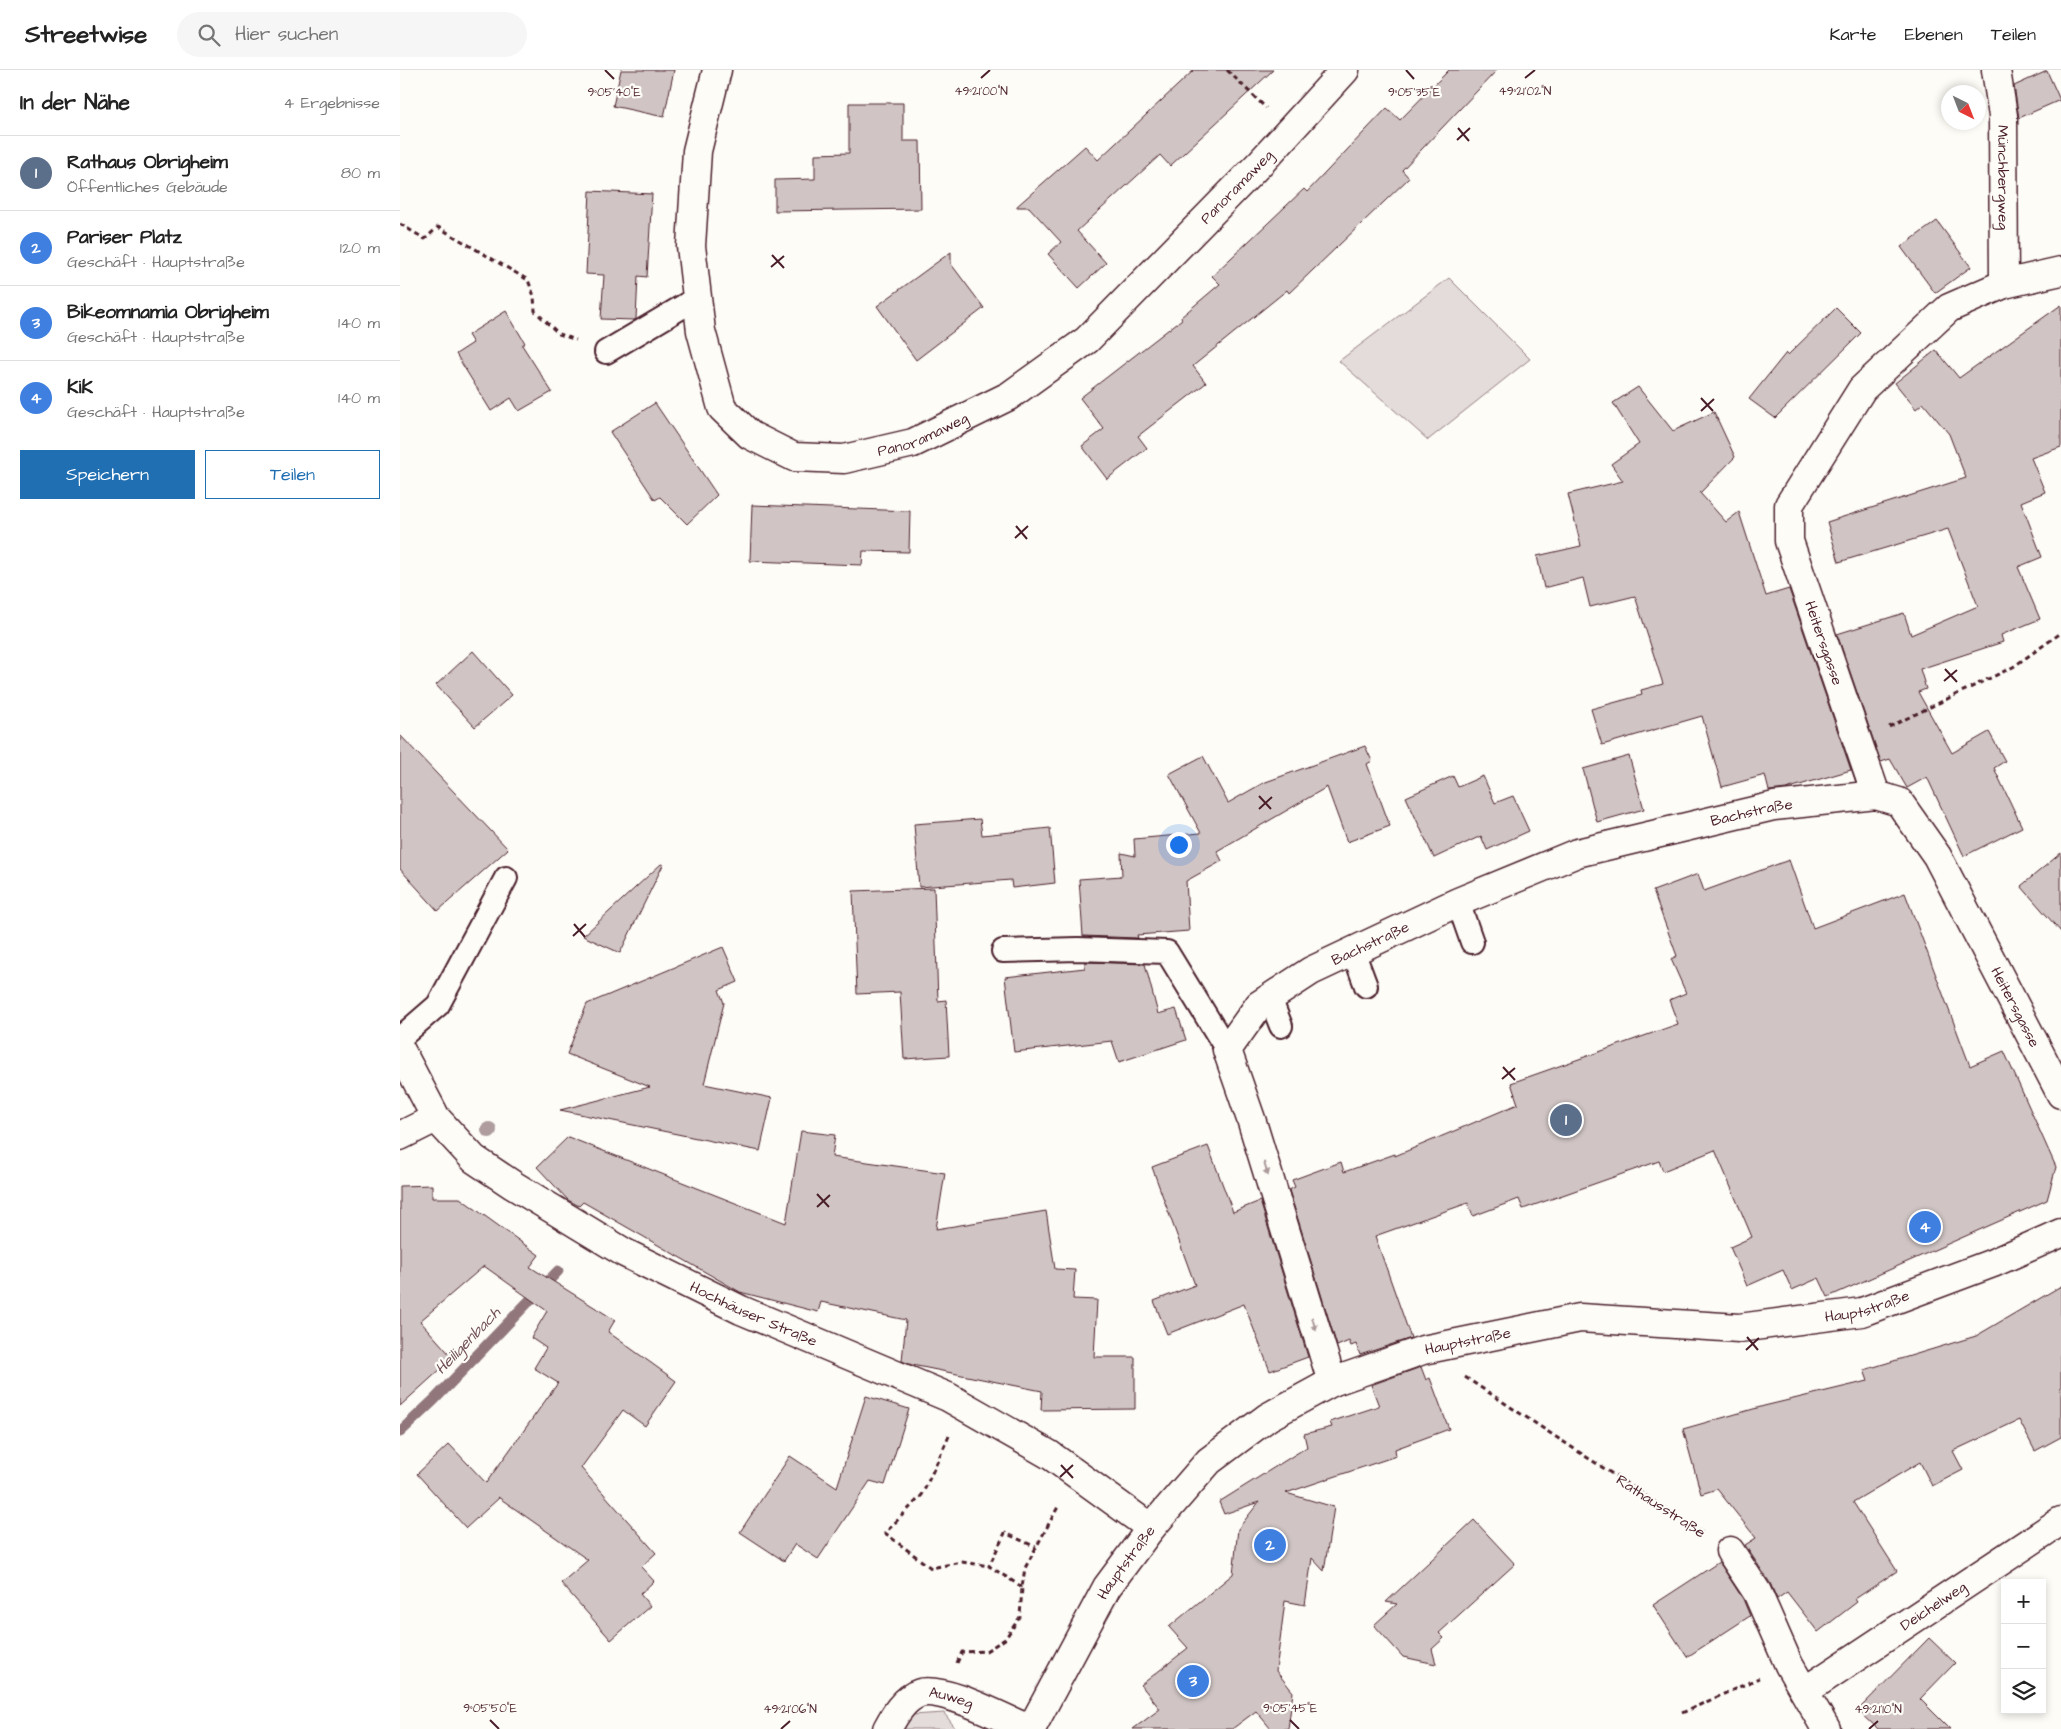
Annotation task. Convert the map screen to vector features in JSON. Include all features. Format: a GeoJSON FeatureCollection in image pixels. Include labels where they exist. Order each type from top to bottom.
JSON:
{"type":"FeatureCollection","features":[{"type":"Feature","properties":{"kind":"street","name":"Panoramaweg"},"geometry":{"type":"LineString","coordinates":[[717,70],[697,151],[691,246],[701,331],[722,408],[750,435],[794,457],[844,460],[913,443],[1009,396],[1087,340],[1289,131],[1345,70]]}},
{"type":"Feature","properties":{"kind":"street","name":"Münchbergweg"},"geometry":{"type":"LineString","coordinates":[[1996,70],[2003,116],[2004,284]]}},
{"type":"Feature","properties":{"kind":"street","name":"Heitersgasse"},"geometry":{"type":"LineString","coordinates":[[2061,271],[2004,284],[1949,308],[1862,389],[1789,504],[1789,541],[1876,795],[1899,802],[1937,856],[2061,1094]]}},
{"type":"Feature","properties":{"kind":"street","name":"Bachstraße"},"geometry":{"type":"LineString","coordinates":[[1227,1050],[1259,1005],[1311,971],[1458,902],[1577,853],[1774,806],[1876,795]]}},
{"type":"Feature","properties":{"kind":"street","name":"Hochhäuser Straße"},"geometry":{"type":"LineString","coordinates":[[400,1049],[436,1118],[474,1159],[625,1253],[741,1310],[948,1397],[1050,1456],[1151,1528]]}},
{"type":"Feature","properties":{"kind":"street"},"geometry":{"type":"LineString","coordinates":[[1227,1050],[1252,1122],[1332,1382]]}},
{"type":"Feature","properties":{"kind":"street"},"geometry":{"type":"LineString","coordinates":[[400,1136],[436,1118]]}},
{"type":"Feature","properties":{"kind":"street","name":"Hauptstraße"},"geometry":{"type":"LineString","coordinates":[[1030,1729],[1107,1587],[1151,1528],[1209,1461],[1268,1417],[1332,1382],[1423,1350],[1580,1318],[1739,1328],[1862,1312],[1993,1263],[2061,1234]]}},
{"type":"Feature","properties":{"kind":"street","name":"Deichelweg"},"geometry":{"type":"LineString","coordinates":[[1805,1691],[2061,1521]]}},
{"type":"Feature","properties":{"kind":"street"},"geometry":{"type":"LineString","coordinates":[[1730,1551],[1757,1592],[1789,1665],[1826,1729]]}},
{"type":"Feature","properties":{"kind":"street","name":"Auweg"},"geometry":{"type":"LineString","coordinates":[[887,1729],[896,1711],[920,1693],[943,1693],[1030,1729]]}},
{"type":"Feature","properties":{"kind":"lane"},"geometry":{"type":"LineString","coordinates":[[606,352],[697,298]]}},
{"type":"Feature","properties":{"kind":"lane"},"geometry":{"type":"LineString","coordinates":[[400,1038],[438,1005],[506,878]]}},
{"type":"Feature","properties":{"kind":"lane"},"geometry":{"type":"LineString","coordinates":[[1458,902],[1472,942]]}},
{"type":"Feature","properties":{"kind":"lane"},"geometry":{"type":"LineString","coordinates":[[1003,951],[1078,949],[1167,952],[1227,1050]]}},
{"type":"Feature","properties":{"kind":"lane"},"geometry":{"type":"LineString","coordinates":[[1353,951],[1366,986]]}},
{"type":"Feature","properties":{"kind":"lane"},"geometry":{"type":"LineString","coordinates":[[1270,998],[1281,1026]]}},
{"type":"Feature","properties":{"kind":"path"},"geometry":{"type":"LineString","coordinates":[[1227,70],[1289,131]]}},
{"type":"Feature","properties":{"kind":"path"},"geometry":{"type":"LineString","coordinates":[[400,224],[425,239],[438,227],[528,280],[534,296],[535,311],[559,334],[606,352]]}},
{"type":"Feature","properties":{"kind":"path"},"geometry":{"type":"LineString","coordinates":[[1857,741],[2013,667],[2061,633]]}},
{"type":"Feature","properties":{"kind":"path","name":"Rathausstraße"},"geometry":{"type":"LineString","coordinates":[[1423,1350],[1730,1551]]}},
{"type":"Feature","properties":{"kind":"path"},"geometry":{"type":"LineString","coordinates":[[962,1405],[922,1495],[885,1533],[931,1568],[962,1562],[989,1566],[1022,1587]]}},
{"type":"Feature","properties":{"kind":"path"},"geometry":{"type":"LineString","coordinates":[[943,1693],[962,1652],[986,1651],[1005,1638],[1020,1617],[1022,1587],[1026,1568],[1076,1473]]}},
{"type":"Feature","properties":{"kind":"path"},"geometry":{"type":"LineString","coordinates":[[989,1566],[1005,1533],[1036,1548]]}},
{"type":"Feature","properties":{"kind":"path"},"geometry":{"type":"LineString","coordinates":[[1682,1713],[1789,1665]]}},
{"type":"Feature","properties":{"kind":"shaded area"},"geometry":{"type":"Polygon","coordinates":[[[1449,278],[1530,359],[1428,440],[1339,361],[1449,278]]]}},
{"type":"Feature","properties":{"kind":"shaded area"},"geometry":{"type":"Polygon","coordinates":[[[944,1713],[956,1729],[902,1729],[912,1715],[944,1713]]]}},
{"type":"Feature","properties":{"kind":"building"},"geometry":{"type":"Polygon","coordinates":[[[621,70],[674,70],[664,117],[613,106],[621,70]]]}},
{"type":"Feature","properties":{"kind":"building"},"geometry":{"type":"Polygon","coordinates":[[[1194,70],[1273,70],[1170,166],[1160,155],[1077,231],[1106,263],[1079,288],[1048,254],[1061,242],[1029,207],[1016,207],[1085,146],[1098,160],[1194,70]]]}},
{"type":"Feature","properties":{"kind":"building"},"geometry":{"type":"Polygon","coordinates":[[[1449,70],[1497,70],[1402,170],[1409,178],[1289,293],[1287,290],[1193,366],[1206,383],[1138,436],[1147,448],[1107,479],[1082,446],[1104,429],[1080,398],[1182,319],[1181,317],[1220,284],[1212,276],[1304,189],[1307,192],[1387,108],[1400,120],[1449,70]]]}},
{"type":"Feature","properties":{"kind":"building"},"geometry":{"type":"Polygon","coordinates":[[[2047,71],[2060,100],[2019,118],[2014,86],[2047,71]]]}},
{"type":"Feature","properties":{"kind":"building"},"geometry":{"type":"Polygon","coordinates":[[[849,103],[903,103],[903,141],[920,141],[921,209],[775,211],[775,180],[815,179],[815,154],[849,153],[849,103]]]}},
{"type":"Feature","properties":{"kind":"building"},"geometry":{"type":"Polygon","coordinates":[[[590,191],[652,194],[647,277],[638,276],[636,319],[634,320],[601,319],[604,275],[586,274],[590,191]]]}},
{"type":"Feature","properties":{"kind":"building"},"geometry":{"type":"Polygon","coordinates":[[[1937,221],[1971,267],[1935,293],[1901,247],[1937,221]]]}},
{"type":"Feature","properties":{"kind":"building"},"geometry":{"type":"Polygon","coordinates":[[[951,252],[951,264],[984,308],[916,360],[877,306],[951,252]]]}},
{"type":"Feature","properties":{"kind":"building"},"geometry":{"type":"Polygon","coordinates":[[[2061,305],[2061,447],[2031,458],[2045,492],[2021,502],[2042,557],[2018,567],[2040,619],[2001,635],[2003,642],[1920,669],[1926,689],[1918,692],[1952,753],[1989,732],[2005,761],[1994,768],[2022,827],[1964,856],[1927,777],[1907,788],[1890,759],[1881,762],[1837,634],[1904,613],[1911,635],[1978,606],[1948,529],[1839,562],[1827,522],[1966,478],[1949,434],[1923,403],[1916,409],[1895,383],[1936,350],[1959,378],[2061,305]]]}},
{"type":"Feature","properties":{"kind":"building"},"geometry":{"type":"Polygon","coordinates":[[[1836,308],[1861,333],[1775,418],[1749,399],[1786,353],[1788,355],[1836,308]]]}},
{"type":"Feature","properties":{"kind":"building"},"geometry":{"type":"Polygon","coordinates":[[[506,311],[525,343],[522,345],[552,392],[519,411],[511,398],[491,411],[456,354],[473,343],[468,335],[506,311]]]}},
{"type":"Feature","properties":{"kind":"building"},"geometry":{"type":"Polygon","coordinates":[[[1638,387],[1673,431],[1714,412],[1735,457],[1700,493],[1726,522],[1739,512],[1766,596],[1789,589],[1851,770],[1786,789],[1769,791],[1765,775],[1722,787],[1702,716],[1602,745],[1591,709],[1642,695],[1641,690],[1663,684],[1635,596],[1590,607],[1583,578],[1544,588],[1537,556],[1581,546],[1568,494],[1623,481],[1611,464],[1639,444],[1613,403],[1638,387]]]}},
{"type":"Feature","properties":{"kind":"building"},"geometry":{"type":"Polygon","coordinates":[[[655,403],[717,495],[687,524],[660,497],[655,500],[610,432],[655,403]]]}},
{"type":"Feature","properties":{"kind":"building"},"geometry":{"type":"Polygon","coordinates":[[[752,505],[910,511],[909,552],[863,551],[862,565],[750,561],[752,505]]]}},
{"type":"Feature","properties":{"kind":"building"},"geometry":{"type":"Polygon","coordinates":[[[473,651],[512,695],[475,727],[436,685],[473,651]]]}},
{"type":"Feature","properties":{"kind":"building"},"geometry":{"type":"Polygon","coordinates":[[[400,735],[508,849],[438,911],[400,869],[400,735]]]}},
{"type":"Feature","properties":{"kind":"building"},"geometry":{"type":"Polygon","coordinates":[[[1365,746],[1372,761],[1367,764],[1390,826],[1347,842],[1327,787],[1217,851],[1222,861],[1186,881],[1189,931],[1137,935],[1138,938],[1083,936],[1079,879],[1122,876],[1121,853],[1135,856],[1134,839],[1201,833],[1169,774],[1203,756],[1228,803],[1263,783],[1365,746]]]}},
{"type":"Feature","properties":{"kind":"building"},"geometry":{"type":"Polygon","coordinates":[[[1629,756],[1644,809],[1597,822],[1583,769],[1629,756]]]}},
{"type":"Feature","properties":{"kind":"building"},"geometry":{"type":"Polygon","coordinates":[[[1453,776],[1458,787],[1483,776],[1495,803],[1513,796],[1529,831],[1487,850],[1481,836],[1434,858],[1406,797],[1453,776]]]}},
{"type":"Feature","properties":{"kind":"building"},"geometry":{"type":"Polygon","coordinates":[[[980,819],[982,835],[1050,828],[1055,883],[1012,888],[1011,880],[919,887],[914,824],[980,819]]]}},
{"type":"Feature","properties":{"kind":"building"},"geometry":{"type":"Polygon","coordinates":[[[2061,853],[2061,932],[2021,886],[2061,853]]]}},
{"type":"Feature","properties":{"kind":"building"},"geometry":{"type":"Polygon","coordinates":[[[1789,860],[1813,928],[1905,893],[1970,1066],[2004,1051],[2056,1167],[2047,1200],[1828,1297],[1819,1278],[1792,1290],[1783,1270],[1747,1286],[1730,1247],[1752,1237],[1715,1150],[1663,1171],[1659,1161],[1523,1209],[1519,1199],[1473,1216],[1468,1203],[1375,1236],[1411,1338],[1360,1355],[1356,1344],[1351,1346],[1349,1341],[1337,1346],[1289,1190],[1295,1187],[1292,1180],[1341,1162],[1344,1172],[1395,1154],[1395,1156],[1518,1104],[1511,1083],[1678,1024],[1669,1000],[1686,993],[1671,959],[1677,956],[1653,891],[1698,874],[1704,891],[1789,860]]]}},
{"type":"Feature","properties":{"kind":"building"},"geometry":{"type":"Polygon","coordinates":[[[661,864],[663,865],[620,953],[583,936],[661,864]]]}},
{"type":"Feature","properties":{"kind":"building"},"geometry":{"type":"Polygon","coordinates":[[[934,888],[938,1001],[946,1000],[949,1056],[904,1059],[900,992],[857,994],[853,891],[934,888]]]}},
{"type":"Feature","properties":{"kind":"building"},"geometry":{"type":"Polygon","coordinates":[[[723,947],[738,982],[719,990],[724,1003],[704,1084],[772,1098],[760,1151],[560,1110],[650,1087],[567,1054],[587,1004],[723,947]]]}},
{"type":"Feature","properties":{"kind":"building"},"geometry":{"type":"Polygon","coordinates":[[[1085,962],[1145,964],[1158,1014],[1176,1009],[1186,1040],[1119,1062],[1112,1041],[1014,1052],[1005,977],[1085,968],[1085,962]]]}},
{"type":"Feature","properties":{"kind":"building"},"geometry":{"type":"Polygon","coordinates":[[[801,1131],[835,1135],[832,1157],[945,1173],[936,1229],[1046,1211],[1055,1269],[1075,1270],[1073,1299],[1097,1300],[1094,1357],[1135,1357],[1135,1409],[1041,1410],[1042,1391],[912,1365],[902,1361],[906,1320],[821,1302],[818,1312],[740,1292],[583,1202],[579,1206],[568,1200],[537,1167],[568,1137],[786,1223],[801,1131]]]}},
{"type":"Feature","properties":{"kind":"building"},"geometry":{"type":"Polygon","coordinates":[[[1208,1146],[1233,1212],[1260,1201],[1308,1357],[1270,1371],[1244,1304],[1167,1334],[1154,1301],[1195,1285],[1152,1167],[1208,1146]]]}},
{"type":"Feature","properties":{"kind":"building"},"geometry":{"type":"Polygon","coordinates":[[[432,1185],[432,1198],[460,1198],[539,1255],[530,1267],[615,1320],[608,1332],[676,1381],[645,1426],[623,1410],[581,1468],[656,1553],[641,1567],[654,1581],[640,1594],[650,1606],[611,1640],[561,1583],[588,1560],[498,1497],[466,1528],[417,1474],[449,1444],[486,1483],[558,1383],[534,1368],[546,1348],[531,1338],[547,1311],[484,1266],[420,1321],[453,1358],[400,1406],[400,1186],[432,1185]]]}},
{"type":"Feature","properties":{"kind":"building"},"geometry":{"type":"Polygon","coordinates":[[[2061,1286],[2061,1437],[2035,1451],[2019,1420],[1953,1451],[1963,1470],[1932,1486],[1920,1462],[1853,1502],[1897,1571],[1855,1599],[1857,1602],[1818,1632],[1787,1592],[1777,1599],[1770,1583],[1745,1545],[1756,1538],[1717,1489],[1701,1494],[1683,1429],[1764,1406],[1868,1381],[1864,1370],[1976,1336],[2061,1286]]]}},
{"type":"Feature","properties":{"kind":"building"},"geometry":{"type":"Polygon","coordinates":[[[1421,1367],[1426,1380],[1430,1378],[1449,1429],[1395,1449],[1396,1456],[1286,1493],[1334,1507],[1324,1571],[1312,1558],[1305,1605],[1285,1601],[1276,1671],[1293,1692],[1288,1729],[1271,1729],[1256,1711],[1232,1729],[1133,1729],[1160,1709],[1141,1685],[1188,1648],[1169,1627],[1233,1574],[1238,1529],[1259,1502],[1224,1514],[1219,1502],[1307,1447],[1304,1434],[1332,1427],[1330,1422],[1379,1406],[1371,1385],[1421,1367]]]}},
{"type":"Feature","properties":{"kind":"building"},"geometry":{"type":"Polygon","coordinates":[[[866,1396],[909,1409],[885,1485],[870,1481],[818,1559],[795,1544],[784,1561],[740,1532],[790,1456],[837,1487],[866,1396]]]}},
{"type":"Feature","properties":{"kind":"building"},"geometry":{"type":"Polygon","coordinates":[[[1474,1520],[1515,1564],[1439,1633],[1444,1638],[1432,1649],[1436,1664],[1403,1657],[1374,1625],[1397,1604],[1386,1602],[1474,1520]]]}},
{"type":"Feature","properties":{"kind":"building"},"geometry":{"type":"Polygon","coordinates":[[[1719,1562],[1743,1599],[1750,1616],[1687,1657],[1653,1605],[1719,1562]]]}},
{"type":"Feature","properties":{"kind":"building"},"geometry":{"type":"Polygon","coordinates":[[[1929,1638],[1955,1663],[1920,1699],[1950,1729],[1878,1729],[1858,1710],[1929,1638]]]}},
{"type":"Feature","properties":{"kind":"waterway","name":"Heiligenbach"},"geometry":{"type":"LineString","coordinates":[[400,1432],[434,1400],[558,1271]]}},
{"type":"Feature","properties":{"kind":"place","name":"Rathaus Obrigheim"},"geometry":{"type":"Point","coordinates":[1566,1120]}},
{"type":"Feature","properties":{"kind":"place","name":"KiK"},"geometry":{"type":"Point","coordinates":[1925,1227]}},
{"type":"Feature","properties":{"kind":"place","name":"Pariser Platz"},"geometry":{"type":"Point","coordinates":[1270,1545]}},
{"type":"Feature","properties":{"kind":"place","name":"Bikeomnamia Obrigheim"},"geometry":{"type":"Point","coordinates":[1193,1681]}}]}
